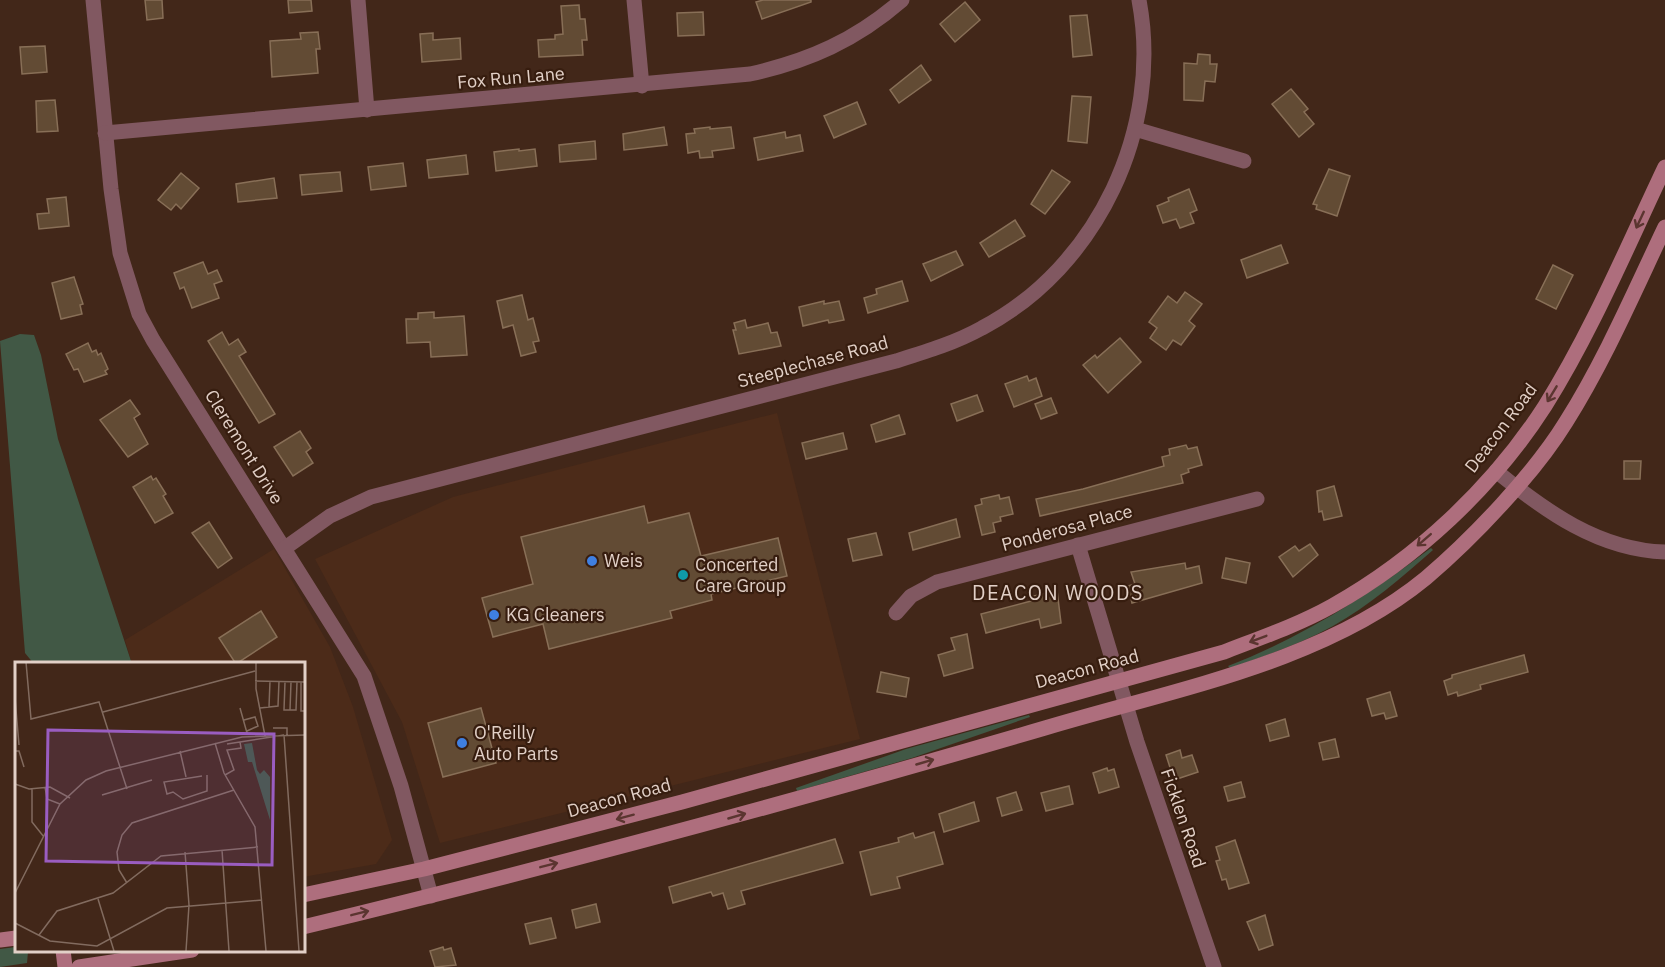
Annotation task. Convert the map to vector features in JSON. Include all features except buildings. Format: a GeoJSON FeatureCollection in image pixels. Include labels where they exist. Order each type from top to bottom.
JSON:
{"type":"FeatureCollection","features":[{"type":"Feature","properties":{"kind":"main road","name":"Deacon Road"},"geometry":{"type":"LineString","coordinates":[[304,895],[424,869],[682,802],[1224,652],[1306,620],[1332,606],[1406,556],[1454,515],[1496,471],[1532,425],[1562,376],[1665,167]]}},
{"type":"Feature","properties":{"kind":"main road"},"geometry":{"type":"LineString","coordinates":[[304,927],[690,829],[1232,675],[1316,642],[1365,618],[1424,579],[1473,535],[1565,424],[1592,378],[1665,227]]}},
{"type":"Feature","properties":{"kind":"main road"},"geometry":{"type":"LineString","coordinates":[[0,940],[15,938]]}},
{"type":"Feature","properties":{"kind":"main road"},"geometry":{"type":"LineString","coordinates":[[63,952],[65,967]]}},
{"type":"Feature","properties":{"kind":"main road"},"geometry":{"type":"LineString","coordinates":[[79,967],[185,952]]}},
{"type":"Feature","properties":{"kind":"street","name":"Cleremont Drive"},"geometry":{"type":"LineString","coordinates":[[93,0],[105,133],[120,253],[139,314],[364,676],[401,786],[431,896]]}},
{"type":"Feature","properties":{"kind":"street"},"geometry":{"type":"LineString","coordinates":[[358,0],[367,110]]}},
{"type":"Feature","properties":{"kind":"street"},"geometry":{"type":"LineString","coordinates":[[634,0],[642,86]]}},
{"type":"Feature","properties":{"kind":"street","name":"Fox Run Lane"},"geometry":{"type":"LineString","coordinates":[[105,133],[642,86],[750,74],[814,57],[867,28],[902,0]]}},
{"type":"Feature","properties":{"kind":"street","name":"Steeplechase Road"},"geometry":{"type":"LineString","coordinates":[[285,548],[330,516],[371,497],[875,367],[928,351],[983,328],[1032,293],[1082,239],[1106,206],[1118,182],[1135,129],[1144,77],[1145,44],[1139,0]]}},
{"type":"Feature","properties":{"kind":"street"},"geometry":{"type":"LineString","coordinates":[[1135,129],[1244,161]]}},
{"type":"Feature","properties":{"kind":"street"},"geometry":{"type":"LineString","coordinates":[[1496,471],[1562,520],[1606,540],[1645,551],[1665,552]]}},
{"type":"Feature","properties":{"kind":"street","name":"Ponderosa Place"},"geometry":{"type":"LineString","coordinates":[[896,613],[911,596],[937,582],[1257,499]]}},
{"type":"Feature","properties":{"kind":"street","name":"Ficklen Road"},"geometry":{"type":"LineString","coordinates":[[1078,545],[1137,742],[1214,967]]}},
{"type":"Feature","properties":{"kind":"shaded area"},"geometry":{"type":"Polygon","coordinates":[[[777,413],[860,739],[440,843],[402,722],[315,559],[453,497],[777,413]]]}},
{"type":"Feature","properties":{"kind":"shaded area"},"geometry":{"type":"Polygon","coordinates":[[[274,549],[330,647],[353,707],[392,840],[376,864],[304,877],[304,662],[131,662],[125,640],[274,549]]]}},
{"type":"Feature","properties":{"kind":"green space"},"geometry":{"type":"Polygon","coordinates":[[[20,334],[34,335],[41,355],[58,439],[131,662],[32,662],[25,653],[0,341],[20,334]]]}},
{"type":"Feature","properties":{"kind":"green space"},"geometry":{"type":"Polygon","coordinates":[[[1431,548],[1433,550],[1385,591],[1333,626],[1282,649],[1230,668],[1228,666],[1282,642],[1334,614],[1383,583],[1431,548]]]}},
{"type":"Feature","properties":{"kind":"green space"},"geometry":{"type":"Polygon","coordinates":[[[1029,715],[1030,717],[912,758],[797,791],[796,788],[906,749],[1029,715]]]}},
{"type":"Feature","properties":{"kind":"green space"},"geometry":{"type":"Polygon","coordinates":[[[15,947],[15,952],[28,952],[27,963],[0,967],[0,949],[15,947]]]}},
{"type":"Feature","properties":{"kind":"place","name":"Weis"},"geometry":{"type":"Point","coordinates":[592,561]}},
{"type":"Feature","properties":{"kind":"place","name":"Concerted Care Group"},"geometry":{"type":"Point","coordinates":[683,575]}},
{"type":"Feature","properties":{"kind":"place","name":"KG Cleaners"},"geometry":{"type":"Point","coordinates":[494,615]}},
{"type":"Feature","properties":{"kind":"place","name":"O'Reilly Auto Parts"},"geometry":{"type":"Point","coordinates":[462,743]}},
{"type":"Feature","properties":{"kind":"district","name":"DEACON WOODS"},"geometry":{"type":"Point","coordinates":[1058,593]}}]}
